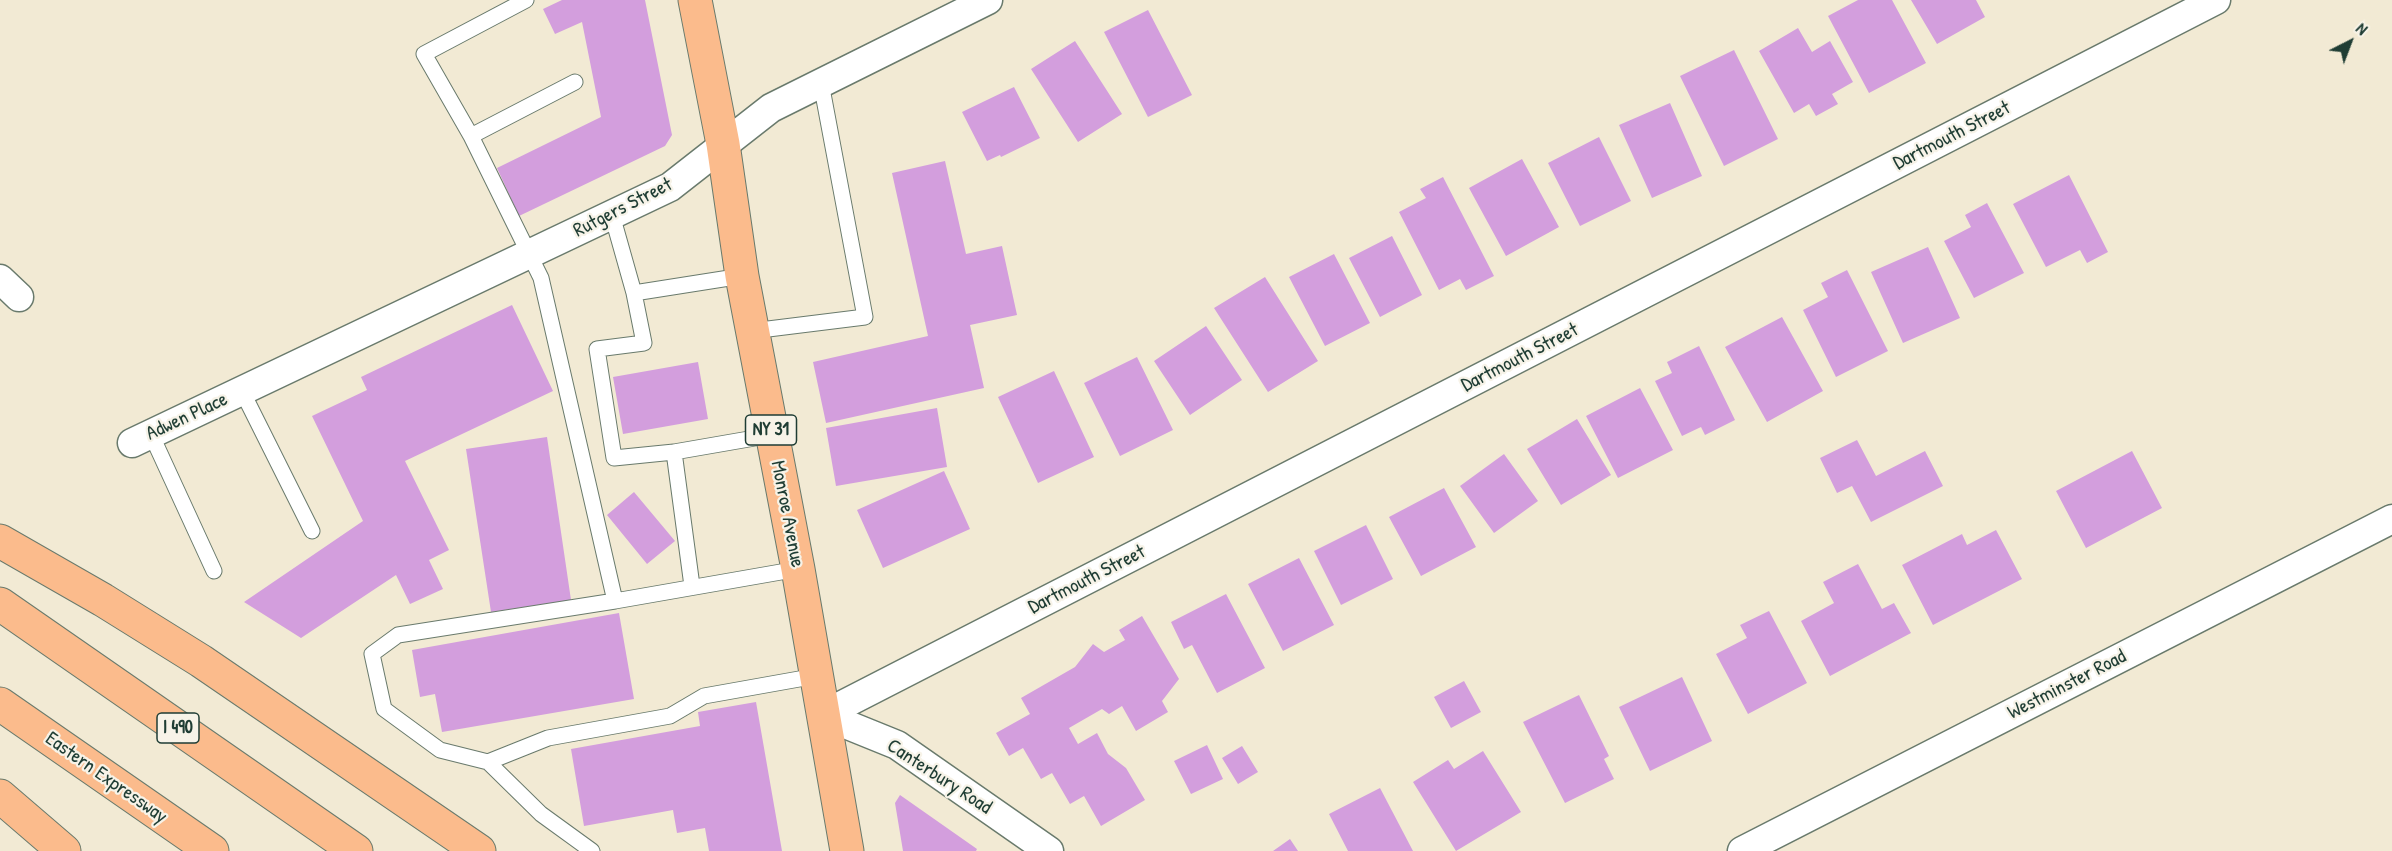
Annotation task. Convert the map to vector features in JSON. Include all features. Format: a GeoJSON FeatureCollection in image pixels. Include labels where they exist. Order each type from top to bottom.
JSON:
{"type":"FeatureCollection","features":[{"type":"Feature","properties":{"kind":"main road","name":"Monroe Avenue"},"geometry":{"type":"LineString","coordinates":[[695,0],[723,144],[742,276],[798,569],[847,851]]}},
{"type":"Feature","properties":{"kind":"main road"},"geometry":{"type":"LineString","coordinates":[[0,541],[103,600],[209,666],[479,851]]}},
{"type":"Feature","properties":{"kind":"main road","name":"I 490"},"geometry":{"type":"LineString","coordinates":[[0,604],[356,851]]}},
{"type":"Feature","properties":{"kind":"main road","name":"Eastern Expressway"},"geometry":{"type":"LineString","coordinates":[[0,704],[212,851]]}},
{"type":"Feature","properties":{"kind":"main road"},"geometry":{"type":"LineString","coordinates":[[0,796],[64,851]]}},
{"type":"Feature","properties":{"kind":"street","name":"Rutgers Street"},"geometry":{"type":"LineString","coordinates":[[242,391],[670,187],[771,108],[988,0]]}},
{"type":"Feature","properties":{"kind":"street","name":"Dartmouth Street"},"geometry":{"type":"LineString","coordinates":[[823,715],[2216,0]]}},
{"type":"Feature","properties":{"kind":"street","name":"Adwen Place"},"geometry":{"type":"LineString","coordinates":[[142,438],[242,391]]}},
{"type":"Feature","properties":{"kind":"street","name":"Westminster Road"},"geometry":{"type":"LineString","coordinates":[[1742,851],[2392,519]]}},
{"type":"Feature","properties":{"kind":"street","name":"Canterbury Road"},"geometry":{"type":"LineString","coordinates":[[823,715],[897,745],[1049,851]]}},
{"type":"Feature","properties":{"kind":"lane"},"geometry":{"type":"LineString","coordinates":[[526,0],[424,54],[471,136],[541,278],[615,601]]}},
{"type":"Feature","properties":{"kind":"lane"},"geometry":{"type":"LineString","coordinates":[[471,136],[575,82]]}},
{"type":"Feature","properties":{"kind":"lane"},"geometry":{"type":"LineString","coordinates":[[752,331],[866,317],[821,83]]}},
{"type":"Feature","properties":{"kind":"lane"},"geometry":{"type":"LineString","coordinates":[[612,215],[634,293],[644,343],[597,349],[614,458],[674,452],[772,435]]}},
{"type":"Feature","properties":{"kind":"lane"},"geometry":{"type":"LineString","coordinates":[[634,293],[742,276]]}},
{"type":"Feature","properties":{"kind":"lane"},"geometry":{"type":"LineString","coordinates":[[242,391],[312,531]]}},
{"type":"Feature","properties":{"kind":"lane"},"geometry":{"type":"LineString","coordinates":[[142,438],[214,572]]}},
{"type":"Feature","properties":{"kind":"lane"},"geometry":{"type":"LineString","coordinates":[[674,452],[692,586]]}},
{"type":"Feature","properties":{"kind":"lane"},"geometry":{"type":"LineString","coordinates":[[592,851],[542,814],[488,762],[440,750],[384,709],[372,654],[398,635],[798,569]]}},
{"type":"Feature","properties":{"kind":"lane"},"geometry":{"type":"LineString","coordinates":[[488,762],[548,738],[670,716],[704,696],[816,676]]}},
{"type":"Feature","properties":{"kind":"building"},"geometry":{"type":"Polygon","coordinates":[[[562,0],[645,0],[672,135],[665,146],[519,216],[497,168],[601,117],[582,22],[555,34],[543,9],[562,0]]]}},
{"type":"Feature","properties":{"kind":"building"},"geometry":{"type":"Polygon","coordinates":[[[1858,0],[1892,0],[1926,63],[1869,93],[1828,16],[1858,0]]]}},
{"type":"Feature","properties":{"kind":"building"},"geometry":{"type":"Polygon","coordinates":[[[1911,0],[1976,0],[1985,17],[1937,44],[1911,0]]]}},
{"type":"Feature","properties":{"kind":"building"},"geometry":{"type":"Polygon","coordinates":[[[1148,10],[1192,95],[1148,117],[1104,32],[1148,10]]]}},
{"type":"Feature","properties":{"kind":"building"},"geometry":{"type":"Polygon","coordinates":[[[1798,28],[1812,52],[1830,41],[1853,82],[1832,94],[1838,104],[1816,116],[1809,104],[1794,113],[1759,51],[1798,28]]]}},
{"type":"Feature","properties":{"kind":"building"},"geometry":{"type":"Polygon","coordinates":[[[1075,41],[1122,114],[1078,142],[1031,69],[1075,41]]]}},
{"type":"Feature","properties":{"kind":"building"},"geometry":{"type":"Polygon","coordinates":[[[1734,50],[1778,139],[1724,166],[1680,76],[1734,50]]]}},
{"type":"Feature","properties":{"kind":"building"},"geometry":{"type":"Polygon","coordinates":[[[1014,87],[1040,138],[1001,157],[1000,155],[987,161],[962,112],[1014,87]]]}},
{"type":"Feature","properties":{"kind":"building"},"geometry":{"type":"Polygon","coordinates":[[[1670,103],[1702,176],[1652,198],[1619,125],[1670,103]]]}},
{"type":"Feature","properties":{"kind":"building"},"geometry":{"type":"Polygon","coordinates":[[[1599,137],[1631,201],[1580,226],[1548,163],[1599,137]]]}},
{"type":"Feature","properties":{"kind":"building"},"geometry":{"type":"Polygon","coordinates":[[[1522,159],[1559,227],[1506,256],[1469,188],[1522,159]]]}},
{"type":"Feature","properties":{"kind":"building"},"geometry":{"type":"Polygon","coordinates":[[[945,161],[966,254],[1002,246],[1017,315],[970,325],[984,388],[826,423],[813,362],[928,336],[892,173],[945,161]]]}},
{"type":"Feature","properties":{"kind":"building"},"geometry":{"type":"Polygon","coordinates":[[[2069,175],[2108,252],[2087,263],[2080,250],[2046,267],[2013,204],[2069,175]]]}},
{"type":"Feature","properties":{"kind":"building"},"geometry":{"type":"Polygon","coordinates":[[[1443,177],[1494,276],[1466,290],[1460,279],[1439,290],[1399,212],[1426,198],[1420,189],[1443,177]]]}},
{"type":"Feature","properties":{"kind":"building"},"geometry":{"type":"Polygon","coordinates":[[[1987,203],[2024,273],[1974,298],[1944,241],[1971,227],[1965,215],[1987,203]]]}},
{"type":"Feature","properties":{"kind":"building"},"geometry":{"type":"Polygon","coordinates":[[[1392,236],[1422,295],[1380,317],[1349,258],[1392,236]]]}},
{"type":"Feature","properties":{"kind":"building"},"geometry":{"type":"Polygon","coordinates":[[[1928,247],[1960,318],[1903,343],[1871,272],[1928,247]]]}},
{"type":"Feature","properties":{"kind":"building"},"geometry":{"type":"Polygon","coordinates":[[[1334,254],[1370,323],[1325,346],[1289,277],[1334,254]]]}},
{"type":"Feature","properties":{"kind":"building"},"geometry":{"type":"Polygon","coordinates":[[[1847,270],[1888,351],[1836,377],[1803,310],[1828,297],[1821,283],[1847,270]]]}},
{"type":"Feature","properties":{"kind":"building"},"geometry":{"type":"Polygon","coordinates":[[[1265,277],[1318,361],[1268,392],[1214,308],[1265,277]]]}},
{"type":"Feature","properties":{"kind":"building"},"geometry":{"type":"Polygon","coordinates":[[[512,305],[553,391],[405,461],[449,550],[429,560],[443,589],[410,604],[396,575],[301,638],[244,602],[363,521],[312,416],[367,390],[361,377],[512,305]]]}},
{"type":"Feature","properties":{"kind":"building"},"geometry":{"type":"Polygon","coordinates":[[[1782,317],[1823,391],[1767,422],[1725,347],[1782,317]]]}},
{"type":"Feature","properties":{"kind":"building"},"geometry":{"type":"Polygon","coordinates":[[[1206,326],[1242,380],[1190,415],[1154,361],[1206,326]]]}},
{"type":"Feature","properties":{"kind":"building"},"geometry":{"type":"Polygon","coordinates":[[[1699,346],[1735,420],[1705,435],[1701,427],[1682,436],[1655,381],[1672,373],[1667,362],[1699,346]]]}},
{"type":"Feature","properties":{"kind":"building"},"geometry":{"type":"Polygon","coordinates":[[[1137,357],[1173,430],[1120,456],[1084,383],[1137,357]]]}},
{"type":"Feature","properties":{"kind":"building"},"geometry":{"type":"Polygon","coordinates":[[[698,362],[708,419],[623,434],[613,377],[698,362]]]}},
{"type":"Feature","properties":{"kind":"building"},"geometry":{"type":"Polygon","coordinates":[[[1054,371],[1094,457],[1038,483],[998,397],[1054,371]]]}},
{"type":"Feature","properties":{"kind":"building"},"geometry":{"type":"Polygon","coordinates":[[[1640,388],[1673,450],[1618,478],[1586,416],[1640,388]]]}},
{"type":"Feature","properties":{"kind":"building"},"geometry":{"type":"Polygon","coordinates":[[[937,408],[947,467],[836,486],[826,428],[937,408]]]}},
{"type":"Feature","properties":{"kind":"building"},"geometry":{"type":"Polygon","coordinates":[[[1577,419],[1611,475],[1561,505],[1527,449],[1577,419]]]}},
{"type":"Feature","properties":{"kind":"building"},"geometry":{"type":"Polygon","coordinates":[[[547,437],[571,600],[491,612],[466,449],[547,437]]]}},
{"type":"Feature","properties":{"kind":"building"},"geometry":{"type":"Polygon","coordinates":[[[1857,440],[1876,476],[1925,451],[1943,486],[1871,522],[1852,486],[1837,493],[1820,458],[1857,440]]]}},
{"type":"Feature","properties":{"kind":"building"},"geometry":{"type":"Polygon","coordinates":[[[2132,451],[2162,508],[2086,548],[2056,491],[2132,451]]]}},
{"type":"Feature","properties":{"kind":"building"},"geometry":{"type":"Polygon","coordinates":[[[1504,454],[1538,501],[1494,533],[1460,486],[1504,454]]]}},
{"type":"Feature","properties":{"kind":"building"},"geometry":{"type":"Polygon","coordinates":[[[944,471],[970,529],[883,568],[857,510],[944,471]]]}},
{"type":"Feature","properties":{"kind":"building"},"geometry":{"type":"Polygon","coordinates":[[[1444,488],[1476,547],[1421,576],[1389,517],[1444,488]]]}},
{"type":"Feature","properties":{"kind":"building"},"geometry":{"type":"Polygon","coordinates":[[[634,492],[675,541],[647,564],[607,515],[634,492]]]}},
{"type":"Feature","properties":{"kind":"building"},"geometry":{"type":"Polygon","coordinates":[[[1366,525],[1393,579],[1341,605],[1314,551],[1366,525]]]}},
{"type":"Feature","properties":{"kind":"building"},"geometry":{"type":"Polygon","coordinates":[[[1996,530],[2022,579],[1933,625],[1902,565],[1962,534],[1967,545],[1996,530]]]}},
{"type":"Feature","properties":{"kind":"building"},"geometry":{"type":"Polygon","coordinates":[[[1299,558],[1334,625],[1283,651],[1248,584],[1299,558]]]}},
{"type":"Feature","properties":{"kind":"building"},"geometry":{"type":"Polygon","coordinates":[[[1858,564],[1882,609],[1894,603],[1911,633],[1830,676],[1801,621],[1834,603],[1823,582],[1858,564]]]}},
{"type":"Feature","properties":{"kind":"building"},"geometry":{"type":"Polygon","coordinates":[[[1226,594],[1265,668],[1217,693],[1192,645],[1184,649],[1171,622],[1226,594]]]}},
{"type":"Feature","properties":{"kind":"building"},"geometry":{"type":"Polygon","coordinates":[[[1769,611],[1807,683],[1748,714],[1716,654],[1747,638],[1740,625],[1769,611]]]}},
{"type":"Feature","properties":{"kind":"building"},"geometry":{"type":"Polygon","coordinates":[[[619,613],[634,699],[442,732],[435,694],[420,697],[412,650],[619,613]]]}},
{"type":"Feature","properties":{"kind":"building"},"geometry":{"type":"Polygon","coordinates":[[[1142,616],[1179,679],[1162,701],[1168,712],[1136,731],[1122,706],[1109,714],[1102,709],[1069,728],[1078,744],[1097,733],[1108,754],[1126,768],[1145,800],[1101,826],[1084,796],[1070,804],[1052,773],[1041,779],[1023,748],[1009,756],[996,733],[1030,714],[1021,698],[1075,667],[1093,644],[1104,652],[1125,640],[1119,630],[1142,616]]]}},
{"type":"Feature","properties":{"kind":"building"},"geometry":{"type":"Polygon","coordinates":[[[1682,677],[1712,741],[1650,771],[1619,707],[1682,677]]]}},
{"type":"Feature","properties":{"kind":"building"},"geometry":{"type":"Polygon","coordinates":[[[1464,681],[1481,712],[1451,728],[1434,697],[1464,681]]]}},
{"type":"Feature","properties":{"kind":"building"},"geometry":{"type":"Polygon","coordinates":[[[1579,695],[1609,756],[1604,759],[1614,779],[1565,803],[1523,722],[1579,695]]]}},
{"type":"Feature","properties":{"kind":"building"},"geometry":{"type":"Polygon","coordinates":[[[756,702],[782,851],[709,851],[705,828],[677,833],[673,810],[584,826],[571,749],[700,726],[698,712],[756,702]]]}},
{"type":"Feature","properties":{"kind":"building"},"geometry":{"type":"Polygon","coordinates":[[[1207,745],[1223,779],[1191,794],[1174,761],[1207,745]]]}},
{"type":"Feature","properties":{"kind":"building"},"geometry":{"type":"Polygon","coordinates":[[[1242,746],[1258,772],[1238,784],[1222,758],[1242,746]]]}},
{"type":"Feature","properties":{"kind":"building"},"geometry":{"type":"Polygon","coordinates":[[[1483,751],[1521,812],[1456,851],[1413,782],[1448,760],[1454,769],[1483,751]]]}},
{"type":"Feature","properties":{"kind":"building"},"geometry":{"type":"Polygon","coordinates":[[[1380,788],[1413,851],[1348,851],[1329,814],[1380,788]]]}},
{"type":"Feature","properties":{"kind":"building"},"geometry":{"type":"Polygon","coordinates":[[[900,795],[977,849],[976,851],[903,851],[895,803],[900,795]]]}},
{"type":"Feature","properties":{"kind":"building"},"geometry":{"type":"Polygon","coordinates":[[[1290,839],[1298,851],[1273,851],[1290,839]]]}}]}
